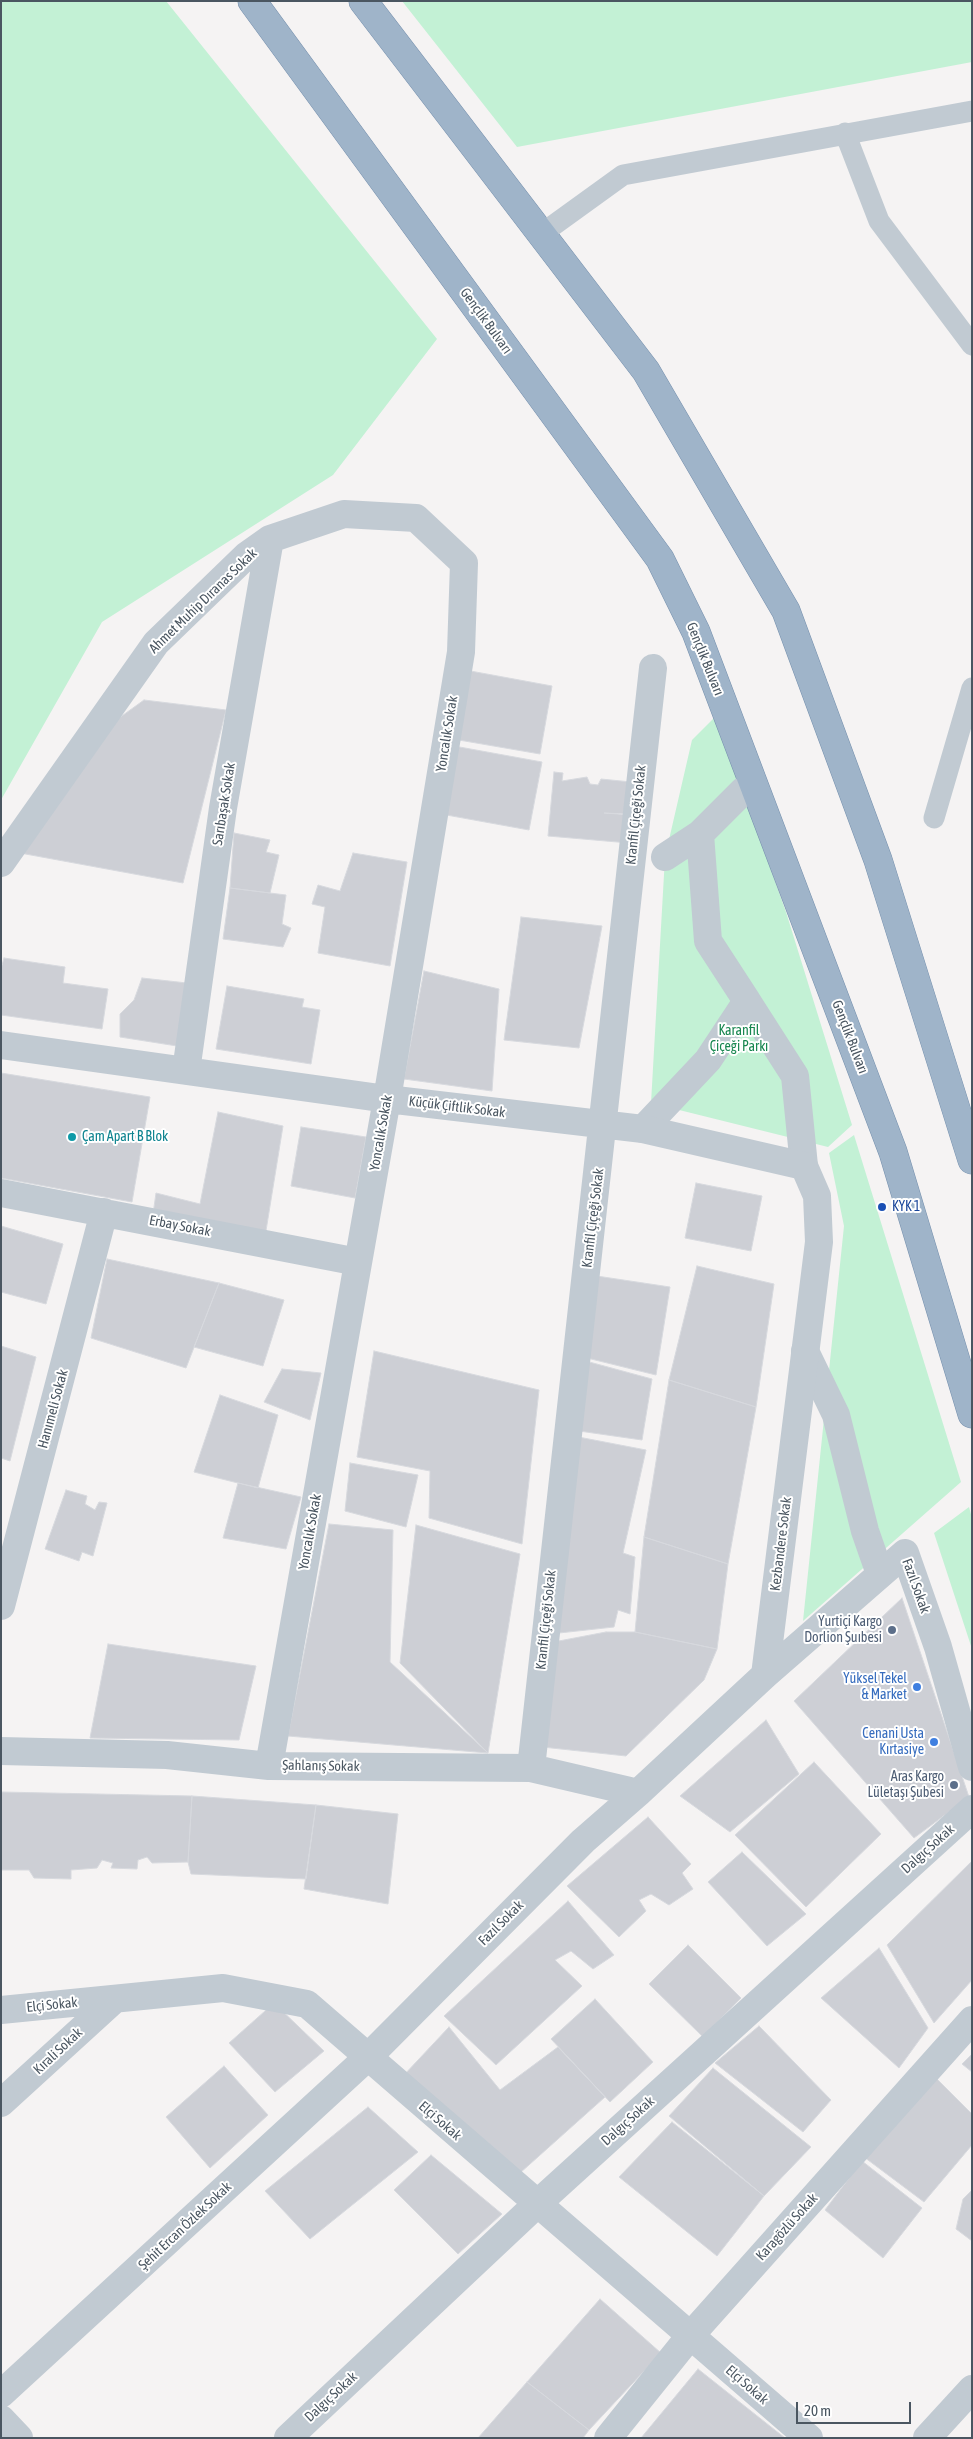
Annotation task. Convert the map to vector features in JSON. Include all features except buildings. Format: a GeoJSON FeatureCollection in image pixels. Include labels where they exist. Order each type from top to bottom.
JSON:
{"type":"FeatureCollection","features":[{"type":"Feature","properties":{"kind":"highway","name":"Gençlik Bulvarı"},"geometry":{"type":"LineString","coordinates":[[252,1],[660,559],[696,632],[893,1152],[972,1414]]}},
{"type":"Feature","properties":{"kind":"highway"},"geometry":{"type":"LineString","coordinates":[[363,1],[540,235],[646,371],[786,611],[878,860],[972,1160]]}},
{"type":"Feature","properties":{"kind":"street","name":"Ahmet Muhip Dıranas Sokak"},"geometry":{"type":"LineString","coordinates":[[1,863],[156,642],[246,556],[270,539],[344,514],[416,518]]}},
{"type":"Feature","properties":{"kind":"street","name":"Yoncalık Sokak"},"geometry":{"type":"LineString","coordinates":[[269,1766],[387,1099],[461,652],[464,563],[416,518]]}},
{"type":"Feature","properties":{"kind":"street","name":"Sarıbaşak Sokak"},"geometry":{"type":"LineString","coordinates":[[186,1071],[223,808],[270,539]]}},
{"type":"Feature","properties":{"kind":"street","name":"Kranfil Çiçeği Sokak"},"geometry":{"type":"LineString","coordinates":[[531,1768],[543,1644],[604,1124],[653,668]]}},
{"type":"Feature","properties":{"kind":"street"},"geometry":{"type":"LineString","coordinates":[[665,857],[700,834],[743,791]]}},
{"type":"Feature","properties":{"kind":"street"},"geometry":{"type":"LineString","coordinates":[[700,834],[708,941],[795,1076],[804,1166]]}},
{"type":"Feature","properties":{"kind":"street"},"geometry":{"type":"LineString","coordinates":[[643,1129],[708,1060],[747,1001]]}},
{"type":"Feature","properties":{"kind":"street","name":"Küçük Çiftlik Sokak"},"geometry":{"type":"LineString","coordinates":[[1,1045],[387,1099],[643,1129],[804,1166]]}},
{"type":"Feature","properties":{"kind":"street","name":"Kezbandere Sokak"},"geometry":{"type":"LineString","coordinates":[[765,1675],[819,1242],[817,1196],[804,1166]]}},
{"type":"Feature","properties":{"kind":"street","name":"Erbay Sokak"},"geometry":{"type":"LineString","coordinates":[[1,1193],[358,1262]]}},
{"type":"Feature","properties":{"kind":"street","name":"Hanımeli Sokak"},"geometry":{"type":"LineString","coordinates":[[1,1606],[104,1212]]}},
{"type":"Feature","properties":{"kind":"street"},"geometry":{"type":"LineString","coordinates":[[805,1351],[836,1415],[873,1560],[880,1574]]}},
{"type":"Feature","properties":{"kind":"street","name":"Fazıl Sokak"},"geometry":{"type":"LineString","coordinates":[[765,1675],[905,1553],[938,1647],[972,1767]]}},
{"type":"Feature","properties":{"kind":"street"},"geometry":{"type":"LineString","coordinates":[[638,1793],[765,1675]]}},
{"type":"Feature","properties":{"kind":"street","name":"Şahlanış Sokak"},"geometry":{"type":"LineString","coordinates":[[1,1752],[167,1755],[269,1766],[531,1768],[638,1793]]}},
{"type":"Feature","properties":{"kind":"street","name":"Fazıl Sokak"},"geometry":{"type":"LineString","coordinates":[[368,2058],[583,1841],[638,1793]]}},
{"type":"Feature","properties":{"kind":"street","name":"Dalgıç Sokak"},"geometry":{"type":"LineString","coordinates":[[288,2438],[537,2204],[972,1809]]}},
{"type":"Feature","properties":{"kind":"street","name":"Elçi Sokak"},"geometry":{"type":"LineString","coordinates":[[1,2010],[223,1988],[307,2004],[809,2438]]}},
{"type":"Feature","properties":{"kind":"street","name":"Kırali Sokak"},"geometry":{"type":"LineString","coordinates":[[1,2103],[115,1998]]}},
{"type":"Feature","properties":{"kind":"street","name":"Karagözlü Sokak"},"geometry":{"type":"LineString","coordinates":[[608,2438],[690,2336],[972,2020]]}},
{"type":"Feature","properties":{"kind":"street","name":"Şehit Ercan Özlek Sokak"},"geometry":{"type":"LineString","coordinates":[[1,2394],[368,2058]]}},
{"type":"Feature","properties":{"kind":"street"},"geometry":{"type":"LineString","coordinates":[[927,2438],[972,2389]]}},
{"type":"Feature","properties":{"kind":"street"},"geometry":{"type":"LineString","coordinates":[[1,2419],[19,2438]]}},
{"type":"Feature","properties":{"kind":"lane"},"geometry":{"type":"LineString","coordinates":[[540,235],[623,175],[972,111]]}},
{"type":"Feature","properties":{"kind":"lane"},"geometry":{"type":"LineString","coordinates":[[844,133],[879,221],[972,344]]}},
{"type":"Feature","properties":{"kind":"lane"},"geometry":{"type":"LineString","coordinates":[[934,818],[972,688]]}},
{"type":"Feature","properties":{"kind":"green space"},"geometry":{"type":"Polygon","coordinates":[[[1,1],[166,1],[437,339],[333,475],[102,622],[1,800],[1,1]]]}},
{"type":"Feature","properties":{"kind":"green space"},"geometry":{"type":"Polygon","coordinates":[[[402,1],[972,1],[972,62],[517,147],[402,1]]]}},
{"type":"Feature","properties":{"kind":"green space","name":"Karanfil Çiçeği Parkı"},"geometry":{"type":"Polygon","coordinates":[[[714,718],[743,791],[786,912],[852,1125],[828,1147],[651,1103],[665,857],[692,740],[714,718]]]}},
{"type":"Feature","properties":{"kind":"green space"},"geometry":{"type":"Polygon","coordinates":[[[854,1135],[961,1482],[803,1621],[844,1226],[829,1153],[854,1135]]]}},
{"type":"Feature","properties":{"kind":"green space"},"geometry":{"type":"Polygon","coordinates":[[[969,1507],[972,1518],[972,1649],[934,1533],[969,1507]]]}},
{"type":"Feature","properties":{"kind":"place","name":"Çam Apart B Blok"},"geometry":{"type":"Point","coordinates":[72,1137]}},
{"type":"Feature","properties":{"kind":"place","name":"KYK 1"},"geometry":{"type":"Point","coordinates":[882,1207]}},
{"type":"Feature","properties":{"kind":"place","name":"Yurtiçi Kargo Dorlion Şuıbesi"},"geometry":{"type":"Point","coordinates":[892,1630]}},
{"type":"Feature","properties":{"kind":"place","name":"Yüksel Tekel & Market"},"geometry":{"type":"Point","coordinates":[917,1687]}},
{"type":"Feature","properties":{"kind":"place","name":"Cenani Usta Kırtasiye"},"geometry":{"type":"Point","coordinates":[934,1742]}},
{"type":"Feature","properties":{"kind":"place","name":"Aras Kargo Lületaşı Şubesi"},"geometry":{"type":"Point","coordinates":[954,1785]}}]}
